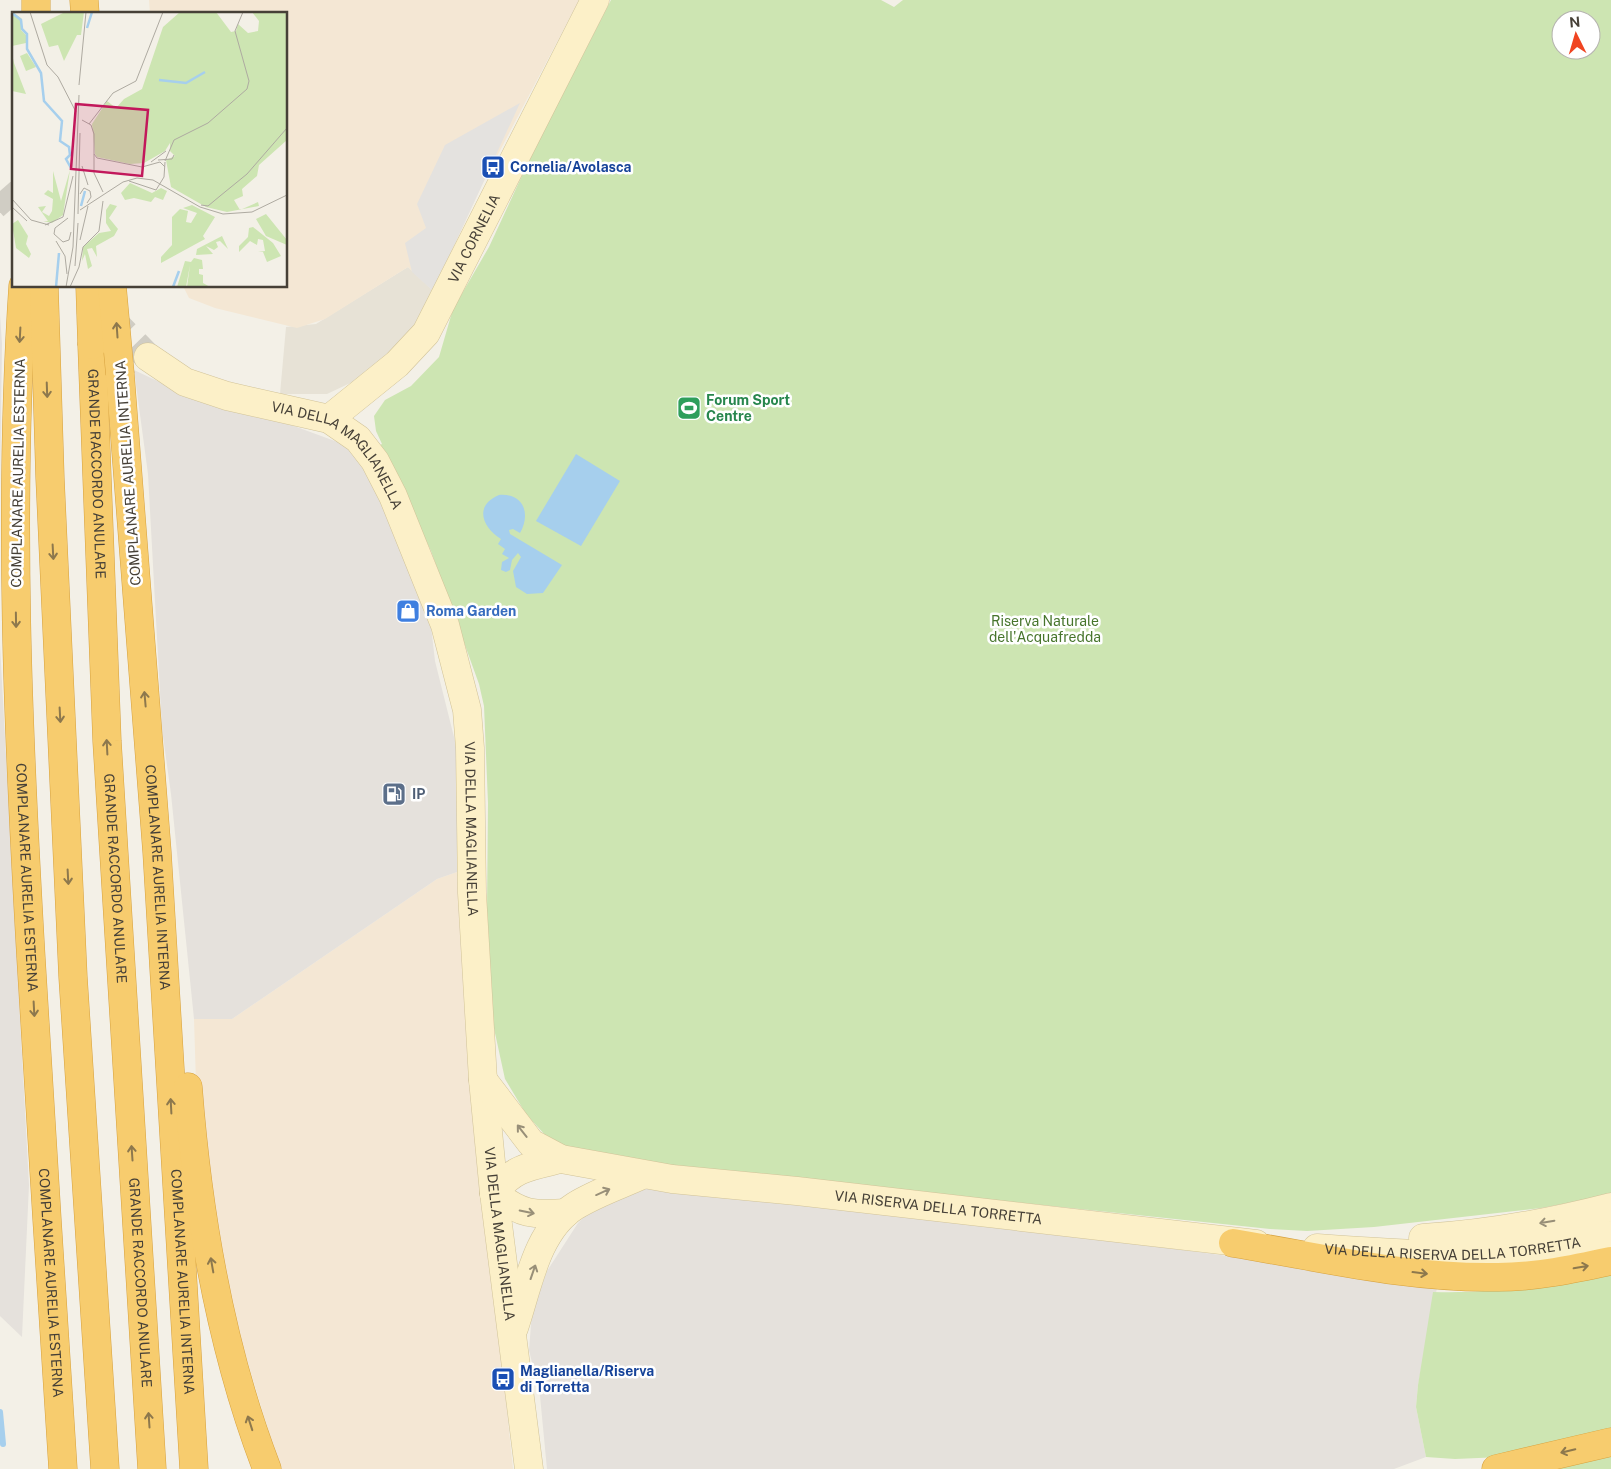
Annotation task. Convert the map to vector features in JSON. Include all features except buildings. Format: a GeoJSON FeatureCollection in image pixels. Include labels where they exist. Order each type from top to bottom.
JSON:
{"type":"FeatureCollection","features":[{"type":"Feature","properties":{"kind":"highway","name":"COMPLANARE AURELIA ESTERNA"},"geometry":{"type":"LineString","coordinates":[[37,288],[16,481],[16,621],[21,781],[63,1469]]}},
{"type":"Feature","properties":{"kind":"highway"},"geometry":{"type":"LineString","coordinates":[[37,288],[50,488],[72,967],[105,1469]]}},
{"type":"Feature","properties":{"kind":"highway","name":"GRANDE RACCORDO ANULARE"},"geometry":{"type":"LineString","coordinates":[[90,288],[109,769],[152,1469]]}},
{"type":"Feature","properties":{"kind":"highway","name":"COMPLANARE AURELIA INTERNA"},"geometry":{"type":"LineString","coordinates":[[112,288],[157,852],[194,1469]]}},
{"type":"Feature","properties":{"kind":"highway"},"geometry":{"type":"LineString","coordinates":[[157,852],[178,960],[193,1142],[206,1234],[226,1339],[267,1469]]}},
{"type":"Feature","properties":{"kind":"highway"},"geometry":{"type":"LineString","coordinates":[[44,1180],[35,1257],[47,1469]]}},
{"type":"Feature","properties":{"kind":"highway"},"geometry":{"type":"LineString","coordinates":[[1233,1243],[1412,1272],[1464,1277],[1500,1277],[1532,1274],[1611,1261]]}},
{"type":"Feature","properties":{"kind":"highway"},"geometry":{"type":"LineString","coordinates":[[1496,1469],[1611,1442]]}},
{"type":"Feature","properties":{"kind":"street","name":"VIA CORNELIA"},"geometry":{"type":"LineString","coordinates":[[329,419],[397,364],[426,333],[595,0]]}},
{"type":"Feature","properties":{"kind":"street","name":"VIA DELLA MAGLIANELLA"},"geometry":{"type":"LineString","coordinates":[[148,357],[180,380],[206,390],[329,419],[358,439],[382,472],[445,624],[465,698],[470,748],[472,893],[483,1080],[494,1193],[529,1469]]}},
{"type":"Feature","properties":{"kind":"street"},"geometry":{"type":"LineString","coordinates":[[483,1080],[531,1143],[561,1159]]}},
{"type":"Feature","properties":{"kind":"street"},"geometry":{"type":"LineString","coordinates":[[561,1159],[517,1171],[504,1179],[494,1193],[510,1206],[524,1213],[566,1213]]}},
{"type":"Feature","properties":{"kind":"street","name":"VIA RISERVA DELLA TORRETTA"},"geometry":{"type":"LineString","coordinates":[[561,1159],[642,1175],[1233,1243]]}},
{"type":"Feature","properties":{"kind":"street"},"geometry":{"type":"LineString","coordinates":[[512,1335],[542,1244],[551,1230],[566,1213],[583,1202],[642,1175]]}},
{"type":"Feature","properties":{"kind":"street"},"geometry":{"type":"LineString","coordinates":[[1233,1243],[1414,1239],[1466,1235],[1572,1217],[1611,1207]]}},
{"type":"Feature","properties":{"kind":"street","name":"VIA DELLA RISERVA DELLA TORRETTA"},"geometry":{"type":"LineString","coordinates":[[1233,1243],[1444,1255],[1498,1253],[1611,1235]]}},
{"type":"Feature","properties":{"kind":"shaded area"},"geometry":{"type":"Polygon","coordinates":[[[149,0],[579,0],[483,183],[433,291],[408,267],[325,319],[297,328],[215,308],[189,298],[184,288],[288,288],[288,12],[150,12],[149,0]]]}},
{"type":"Feature","properties":{"kind":"shaded area"},"geometry":{"type":"Polygon","coordinates":[[[520,103],[433,291],[412,272],[405,243],[426,228],[417,204],[445,145],[520,103]]]}},
{"type":"Feature","properties":{"kind":"shaded area"},"geometry":{"type":"Polygon","coordinates":[[[408,267],[433,291],[420,327],[363,377],[327,394],[280,394],[286,327],[316,324],[408,267]]]}},
{"type":"Feature","properties":{"kind":"shaded area"},"geometry":{"type":"Polygon","coordinates":[[[0,315],[2,344],[0,490],[0,315]]]}},
{"type":"Feature","properties":{"kind":"shaded area"},"geometry":{"type":"Polygon","coordinates":[[[134,370],[202,402],[283,422],[343,444],[365,466],[429,609],[435,661],[458,753],[457,872],[437,879],[232,1019],[194,1019],[171,794],[162,729],[148,474],[134,370]]]}},
{"type":"Feature","properties":{"kind":"shaded area"},"geometry":{"type":"Polygon","coordinates":[[[0,645],[29,1185],[22,1337],[0,1316],[0,645]]]}},
{"type":"Feature","properties":{"kind":"shaded area"},"geometry":{"type":"Polygon","coordinates":[[[457,872],[473,1115],[492,1265],[513,1469],[280,1469],[230,1304],[208,1208],[196,1083],[194,1019],[232,1019],[437,879],[457,872]]]}},
{"type":"Feature","properties":{"kind":"shaded area"},"geometry":{"type":"Polygon","coordinates":[[[650,1188],[852,1207],[1328,1269],[1437,1288],[1418,1385],[1416,1407],[1426,1457],[1394,1469],[547,1469],[540,1396],[529,1350],[532,1312],[547,1271],[578,1223],[600,1201],[650,1188]]]}},
{"type":"Feature","properties":{"kind":"green space","name":"Riserva Naturale dell'Acquafredda"},"geometry":{"type":"Polygon","coordinates":[[[611,0],[881,0],[894,7],[903,0],[1611,0],[1611,1195],[1541,1208],[1374,1227],[1307,1231],[1270,1229],[626,1161],[556,1147],[526,1114],[505,1079],[490,1010],[487,911],[488,803],[484,706],[479,684],[431,551],[380,445],[382,444],[376,431],[374,416],[385,400],[411,386],[439,357],[453,309],[489,247],[533,152],[611,0]]]}},
{"type":"Feature","properties":{"kind":"green space"},"geometry":{"type":"Polygon","coordinates":[[[1611,1274],[1611,1433],[1502,1457],[1455,1459],[1426,1457],[1416,1407],[1433,1292],[1500,1290],[1611,1274]]]}},
{"type":"Feature","properties":{"kind":"green space"},"geometry":{"type":"Polygon","coordinates":[[[1611,1452],[1611,1469],[1543,1469],[1611,1452]]]}},
{"type":"Feature","properties":{"kind":"water"},"geometry":{"type":"Polygon","coordinates":[[[576,454],[620,481],[581,546],[536,521],[576,454]]]}},
{"type":"Feature","properties":{"kind":"water"},"geometry":{"type":"Polygon","coordinates":[[[499,495],[514,497],[520,501],[525,512],[525,519],[520,533],[513,529],[509,530],[510,534],[562,565],[543,593],[527,594],[516,587],[513,571],[521,557],[518,553],[512,560],[510,570],[506,572],[501,570],[502,562],[509,558],[502,554],[505,549],[498,544],[501,539],[489,529],[483,517],[486,505],[499,495]]]}},
{"type":"Feature","properties":{"kind":"waterway"},"geometry":{"type":"LineString","coordinates":[[0,1412],[3,1444]]}},
{"type":"Feature","properties":{"kind":"tunnel"},"geometry":{"type":"LineString","coordinates":[[0,191],[12,205]]}},
{"type":"Feature","properties":{"kind":"tunnel"},"geometry":{"type":"LineString","coordinates":[[106,314],[148,357]]}},
{"type":"Feature","properties":{"kind":"place","name":"Cornelia/Avolasca"},"geometry":{"type":"Point","coordinates":[493,167]}},
{"type":"Feature","properties":{"kind":"place","name":"Forum Sport Centre"},"geometry":{"type":"Point","coordinates":[689,408]}},
{"type":"Feature","properties":{"kind":"place","name":"Roma Garden"},"geometry":{"type":"Point","coordinates":[408,611]}},
{"type":"Feature","properties":{"kind":"place","name":"IP"},"geometry":{"type":"Point","coordinates":[394,794]}},
{"type":"Feature","properties":{"kind":"place","name":"Maglianella/Riserva di Torretta"},"geometry":{"type":"Point","coordinates":[503,1379]}}]}
